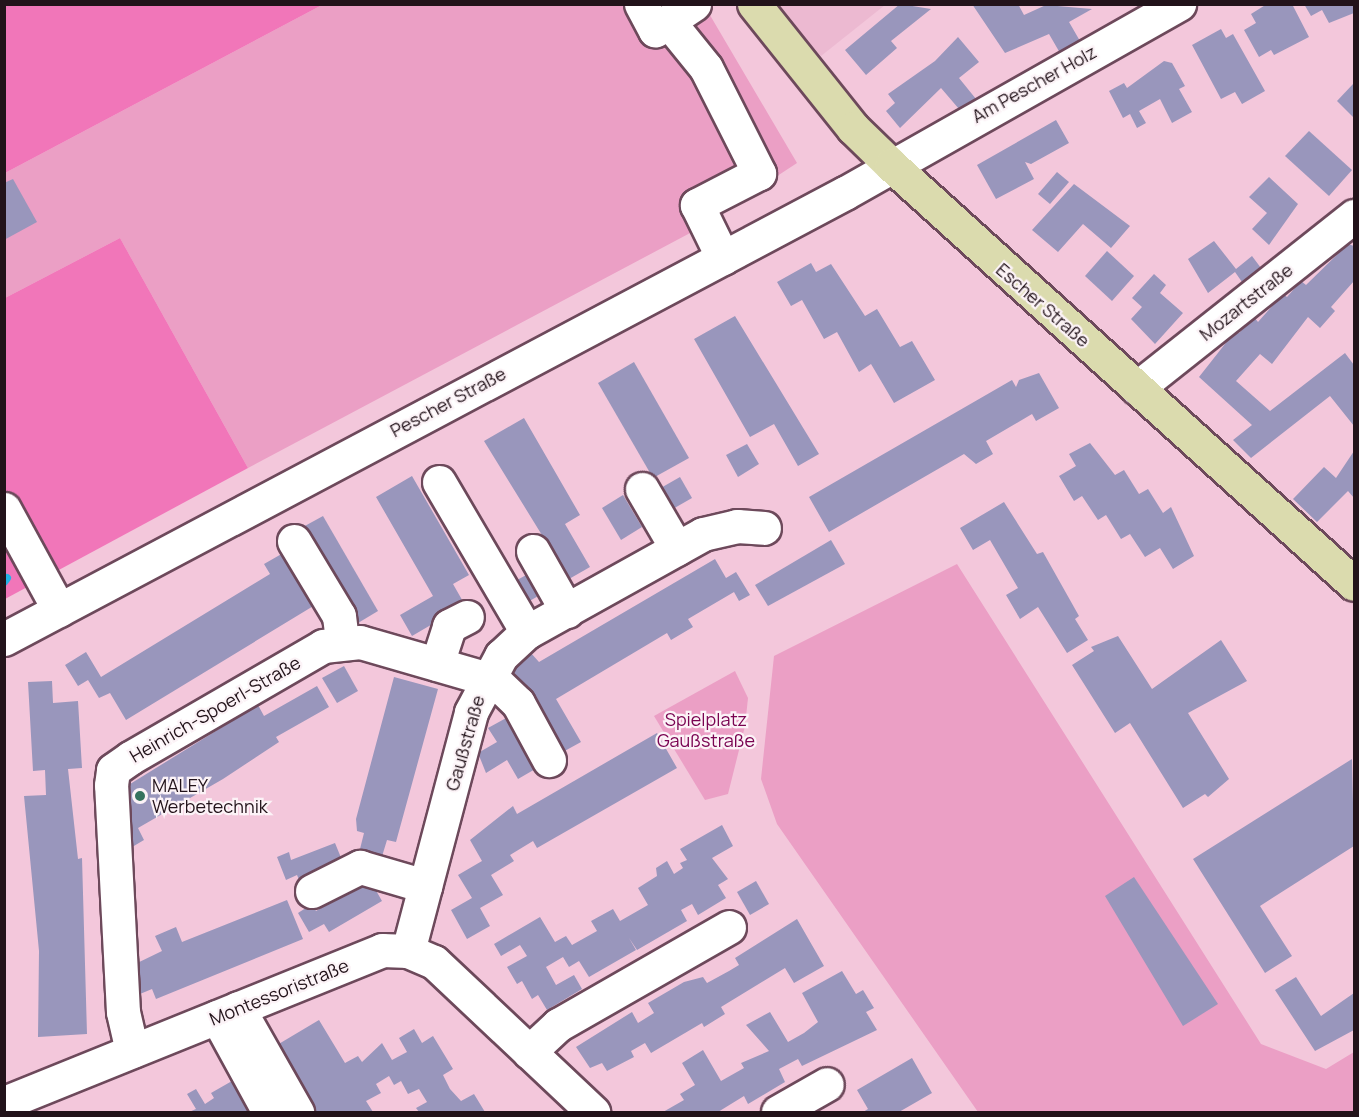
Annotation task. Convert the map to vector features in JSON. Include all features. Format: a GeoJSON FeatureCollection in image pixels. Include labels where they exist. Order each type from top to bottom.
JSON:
{"type":"FeatureCollection","features":[{"type":"Feature","properties":{"kind":"main road","name":"Escher Straße"},"geometry":{"type":"LineString","coordinates":[[754,4],[853,128],[891,165],[1354,584]]}},
{"type":"Feature","properties":{"kind":"street","name":"Am Pescher Holz"},"geometry":{"type":"LineString","coordinates":[[891,165],[1179,4]]}},
{"type":"Feature","properties":{"kind":"street"},"geometry":{"type":"LineString","coordinates":[[668,10],[706,69],[759,173],[697,205],[723,258]]}},
{"type":"Feature","properties":{"kind":"street","name":"Pescher Straße"},"geometry":{"type":"LineString","coordinates":[[4,639],[723,258],[891,165]]}},
{"type":"Feature","properties":{"kind":"street","name":"Mozartstraße"},"geometry":{"type":"LineString","coordinates":[[1137,388],[1354,216]]}},
{"type":"Feature","properties":{"kind":"street"},"geometry":{"type":"LineString","coordinates":[[439,482],[527,632]]}},
{"type":"Feature","properties":{"kind":"street"},"geometry":{"type":"LineString","coordinates":[[642,489],[677,549]]}},
{"type":"Feature","properties":{"kind":"street"},"geometry":{"type":"LineString","coordinates":[[4,509],[59,610]]}},
{"type":"Feature","properties":{"kind":"street","name":"Gaußstraße"},"geometry":{"type":"LineString","coordinates":[[408,951],[485,678],[527,632],[703,534],[737,526],[765,528]]}},
{"type":"Feature","properties":{"kind":"street"},"geometry":{"type":"LineString","coordinates":[[294,541],[339,616],[342,642]]}},
{"type":"Feature","properties":{"kind":"street"},"geometry":{"type":"LineString","coordinates":[[533,551],[567,611]]}},
{"type":"Feature","properties":{"kind":"street"},"geometry":{"type":"LineString","coordinates":[[437,664],[449,626],[467,617]]}},
{"type":"Feature","properties":{"kind":"street","name":"Heinrich-Spoerl-Straße"},"geometry":{"type":"LineString","coordinates":[[132,1051],[123,1012],[113,770],[323,646],[342,642],[360,642],[485,678],[508,691],[549,760]]}},
{"type":"Feature","properties":{"kind":"street"},"geometry":{"type":"LineString","coordinates":[[312,891],[360,867],[425,885]]}},
{"type":"Feature","properties":{"kind":"street"},"geometry":{"type":"LineString","coordinates":[[529,1052],[558,1025],[729,927]]}},
{"type":"Feature","properties":{"kind":"street","name":"Montessoristraße"},"geometry":{"type":"LineString","coordinates":[[4,1102],[382,950],[408,951],[434,962],[593,1113]]}},
{"type":"Feature","properties":{"kind":"street"},"geometry":{"type":"LineString","coordinates":[[228,1012],[269,1113]]}},
{"type":"Feature","properties":{"kind":"street"},"geometry":{"type":"LineString","coordinates":[[228,1012],[297,1113]]}},
{"type":"Feature","properties":{"kind":"street"},"geometry":{"type":"LineString","coordinates":[[778,1113],[827,1084]]}},
{"type":"Feature","properties":{"kind":"shaded area"},"geometry":{"type":"Polygon","coordinates":[[[5,4],[322,4],[322,5],[5,173],[5,4]]]}},
{"type":"Feature","properties":{"kind":"shaded area"},"geometry":{"type":"Polygon","coordinates":[[[776,5],[885,5],[821,56],[776,5]]]}},
{"type":"Feature","properties":{"kind":"shaded area"},"geometry":{"type":"Polygon","coordinates":[[[120,238],[248,468],[5,599],[5,298],[120,238]]]}},
{"type":"Feature","properties":{"kind":"green space"},"geometry":{"type":"Polygon","coordinates":[[[322,5],[704,5],[797,163],[692,232],[248,468],[120,238],[5,298],[5,173],[322,5]]]}},
{"type":"Feature","properties":{"kind":"green space"},"geometry":{"type":"Polygon","coordinates":[[[957,564],[1261,1044],[1326,1069],[1354,1052],[1354,1112],[978,1112],[777,824],[761,779],[774,656],[957,564]]]}},
{"type":"Feature","properties":{"kind":"green space","name":"Spielplatz Gaußstraße"},"geometry":{"type":"Polygon","coordinates":[[[735,671],[748,698],[745,726],[728,794],[705,800],[654,716],[735,671]]]}},
{"type":"Feature","properties":{"kind":"building"},"geometry":{"type":"Polygon","coordinates":[[[900,4],[931,9],[891,41],[897,48],[866,75],[845,50],[900,4]]]}},
{"type":"Feature","properties":{"kind":"building"},"geometry":{"type":"Polygon","coordinates":[[[972,4],[1018,4],[1024,15],[1046,5],[1092,9],[1069,22],[1080,41],[1060,53],[1049,34],[1005,53],[972,4]]]}},
{"type":"Feature","properties":{"kind":"building"},"geometry":{"type":"Polygon","coordinates":[[[1267,4],[1292,4],[1309,37],[1274,55],[1271,50],[1259,57],[1244,30],[1256,23],[1251,14],[1267,4]]]}},
{"type":"Feature","properties":{"kind":"building"},"geometry":{"type":"Polygon","coordinates":[[[1304,4],[1354,4],[1354,13],[1329,23],[1322,10],[1311,16],[1304,4]]]}},
{"type":"Feature","properties":{"kind":"building"},"geometry":{"type":"Polygon","coordinates":[[[1221,29],[1226,38],[1233,34],[1265,91],[1242,104],[1235,92],[1221,99],[1192,45],[1221,29]]]}},
{"type":"Feature","properties":{"kind":"building"},"geometry":{"type":"Polygon","coordinates":[[[958,37],[979,62],[959,78],[976,99],[959,109],[941,88],[900,128],[886,111],[895,103],[888,94],[935,61],[958,37]]]}},
{"type":"Feature","properties":{"kind":"building"},"geometry":{"type":"Polygon","coordinates":[[[1164,61],[1172,63],[1185,86],[1179,89],[1192,112],[1172,123],[1160,99],[1139,111],[1146,123],[1137,128],[1130,114],[1123,118],[1109,91],[1124,83],[1127,88],[1164,61]]]}},
{"type":"Feature","properties":{"kind":"building"},"geometry":{"type":"Polygon","coordinates":[[[1354,85],[1354,118],[1337,101],[1354,85]]]}},
{"type":"Feature","properties":{"kind":"building"},"geometry":{"type":"Polygon","coordinates":[[[1056,120],[1069,143],[1031,164],[1025,162],[1034,179],[996,199],[977,165],[1056,120]]]}},
{"type":"Feature","properties":{"kind":"building"},"geometry":{"type":"Polygon","coordinates":[[[1309,131],[1352,170],[1329,196],[1285,156],[1309,131]]]}},
{"type":"Feature","properties":{"kind":"building"},"geometry":{"type":"Polygon","coordinates":[[[1057,172],[1069,182],[1050,204],[1038,194],[1057,172]]]}},
{"type":"Feature","properties":{"kind":"building"},"geometry":{"type":"Polygon","coordinates":[[[1269,177],[1298,204],[1269,245],[1252,229],[1267,213],[1249,197],[1269,177]]]}},
{"type":"Feature","properties":{"kind":"building"},"geometry":{"type":"Polygon","coordinates":[[[13,179],[37,222],[4,240],[4,183],[13,179]]]}},
{"type":"Feature","properties":{"kind":"building"},"geometry":{"type":"Polygon","coordinates":[[[1074,184],[1130,226],[1111,248],[1083,224],[1058,252],[1032,230],[1074,184]]]}},
{"type":"Feature","properties":{"kind":"building"},"geometry":{"type":"Polygon","coordinates":[[[1214,241],[1236,269],[1252,256],[1261,268],[1242,282],[1235,272],[1208,293],[1188,259],[1214,241]]]}},
{"type":"Feature","properties":{"kind":"building"},"geometry":{"type":"Polygon","coordinates":[[[1348,244],[1354,246],[1354,281],[1331,307],[1335,311],[1320,328],[1308,317],[1272,364],[1260,354],[1236,381],[1270,411],[1345,353],[1354,365],[1354,426],[1330,396],[1251,458],[1233,440],[1252,425],[1199,377],[1236,330],[1239,333],[1254,317],[1258,322],[1283,294],[1287,297],[1301,281],[1306,285],[1348,244]]]}},
{"type":"Feature","properties":{"kind":"building"},"geometry":{"type":"Polygon","coordinates":[[[1107,251],[1134,276],[1112,301],[1085,276],[1107,251]]]}},
{"type":"Feature","properties":{"kind":"building"},"geometry":{"type":"Polygon","coordinates":[[[811,263],[816,272],[831,264],[865,316],[877,309],[900,347],[912,341],[935,380],[894,403],[871,364],[859,372],[837,332],[824,339],[802,300],[791,306],[777,282],[811,263]]]}},
{"type":"Feature","properties":{"kind":"building"},"geometry":{"type":"Polygon","coordinates":[[[1154,274],[1166,285],[1160,293],[1183,313],[1155,344],[1131,319],[1142,307],[1132,298],[1154,274]]]}},
{"type":"Feature","properties":{"kind":"building"},"geometry":{"type":"Polygon","coordinates":[[[735,316],[819,454],[798,466],[774,424],[750,437],[694,339],[735,316]]]}},
{"type":"Feature","properties":{"kind":"building"},"geometry":{"type":"Polygon","coordinates":[[[634,362],[689,458],[653,478],[598,383],[634,362]]]}},
{"type":"Feature","properties":{"kind":"building"},"geometry":{"type":"Polygon","coordinates":[[[1039,373],[1059,408],[1036,421],[1032,414],[986,441],[993,454],[976,464],[964,454],[829,532],[809,497],[1012,380],[1016,387],[1019,380],[1039,373]]]}},
{"type":"Feature","properties":{"kind":"building"},"geometry":{"type":"Polygon","coordinates":[[[524,418],[580,515],[565,524],[590,567],[569,579],[484,441],[524,418]]]}},
{"type":"Feature","properties":{"kind":"building"},"geometry":{"type":"Polygon","coordinates":[[[1090,443],[1115,475],[1124,470],[1139,494],[1148,489],[1163,513],[1171,507],[1194,556],[1173,569],[1160,548],[1145,557],[1130,534],[1121,539],[1106,515],[1098,520],[1082,496],[1074,501],[1059,476],[1076,466],[1069,454],[1090,443]]]}},
{"type":"Feature","properties":{"kind":"building"},"geometry":{"type":"Polygon","coordinates":[[[747,444],[759,464],[738,477],[726,455],[747,444]]]}},
{"type":"Feature","properties":{"kind":"building"},"geometry":{"type":"Polygon","coordinates":[[[1354,451],[1354,498],[1348,491],[1317,522],[1293,499],[1324,467],[1336,478],[1354,451]]]}},
{"type":"Feature","properties":{"kind":"building"},"geometry":{"type":"Polygon","coordinates":[[[412,476],[469,575],[453,584],[465,605],[412,636],[400,615],[433,596],[376,497],[412,476]]]}},
{"type":"Feature","properties":{"kind":"building"},"geometry":{"type":"Polygon","coordinates":[[[680,477],[692,498],[671,510],[659,489],[680,477]]]}},
{"type":"Feature","properties":{"kind":"building"},"geometry":{"type":"Polygon","coordinates":[[[623,495],[642,527],[621,540],[602,508],[623,495]]]}},
{"type":"Feature","properties":{"kind":"building"},"geometry":{"type":"Polygon","coordinates":[[[1004,502],[1037,554],[1043,552],[1079,616],[1075,619],[1088,640],[1067,653],[1038,607],[1020,619],[1006,595],[1018,588],[990,540],[973,550],[960,528],[1004,502]]]}},
{"type":"Feature","properties":{"kind":"building"},"geometry":{"type":"Polygon","coordinates":[[[323,516],[378,611],[358,623],[303,527],[323,516]]]}},
{"type":"Feature","properties":{"kind":"building"},"geometry":{"type":"Polygon","coordinates":[[[831,540],[845,564],[768,606],[755,585],[831,540]]]}},
{"type":"Feature","properties":{"kind":"building"},"geometry":{"type":"Polygon","coordinates":[[[285,552],[315,605],[126,720],[110,693],[99,698],[88,680],[78,686],[65,665],[86,652],[101,677],[270,574],[264,564],[285,552]]]}},
{"type":"Feature","properties":{"kind":"building"},"geometry":{"type":"Polygon","coordinates":[[[715,559],[726,578],[736,572],[750,595],[739,601],[734,592],[688,619],[693,627],[671,640],[667,633],[556,699],[581,742],[561,753],[512,669],[530,652],[539,662],[715,559]]]}},
{"type":"Feature","properties":{"kind":"building"},"geometry":{"type":"Polygon","coordinates":[[[528,574],[540,595],[519,607],[506,586],[528,574]]]}},
{"type":"Feature","properties":{"kind":"building"},"geometry":{"type":"Polygon","coordinates":[[[1118,636],[1152,689],[1221,640],[1247,681],[1188,713],[1229,779],[1208,797],[1205,794],[1183,808],[1130,723],[1115,733],[1072,665],[1094,651],[1091,647],[1118,636]]]}},
{"type":"Feature","properties":{"kind":"building"},"geometry":{"type":"Polygon","coordinates":[[[344,666],[358,691],[337,703],[322,678],[344,666]]]}},
{"type":"Feature","properties":{"kind":"building"},"geometry":{"type":"Polygon","coordinates":[[[394,677],[438,689],[396,842],[387,840],[380,863],[358,857],[364,833],[357,831],[356,819],[394,677]]]}},
{"type":"Feature","properties":{"kind":"building"},"geometry":{"type":"Polygon","coordinates":[[[52,681],[53,703],[78,701],[82,768],[68,769],[78,859],[82,858],[87,1034],[38,1037],[39,951],[24,796],[46,795],[45,770],[33,771],[28,682],[52,681]]]}},
{"type":"Feature","properties":{"kind":"building"},"geometry":{"type":"Polygon","coordinates":[[[317,686],[329,707],[276,737],[279,742],[223,779],[138,828],[144,840],[122,853],[119,810],[131,804],[122,789],[258,705],[264,716],[317,686]]]}},
{"type":"Feature","properties":{"kind":"building"},"geometry":{"type":"Polygon","coordinates":[[[508,717],[537,768],[518,779],[507,760],[486,773],[478,753],[497,742],[488,728],[508,717]]]}},
{"type":"Feature","properties":{"kind":"building"},"geometry":{"type":"Polygon","coordinates":[[[657,733],[677,768],[537,848],[533,841],[510,855],[514,861],[491,875],[503,895],[480,908],[490,926],[467,939],[451,910],[472,898],[458,875],[482,861],[470,840],[513,806],[517,814],[657,733]]]}},
{"type":"Feature","properties":{"kind":"building"},"geometry":{"type":"Polygon","coordinates":[[[1352,759],[1354,846],[1260,906],[1292,956],[1265,973],[1193,859],[1352,759]]]}},
{"type":"Feature","properties":{"kind":"building"},"geometry":{"type":"Polygon","coordinates":[[[722,825],[733,846],[712,858],[728,879],[718,885],[726,898],[698,915],[692,904],[681,910],[687,921],[637,950],[629,938],[636,950],[589,977],[579,961],[569,967],[563,957],[546,967],[556,985],[574,975],[582,989],[547,1010],[538,995],[532,999],[522,981],[517,984],[507,967],[527,956],[520,945],[501,956],[494,944],[540,917],[555,942],[566,936],[572,945],[597,931],[591,921],[613,909],[620,921],[648,905],[638,888],[657,876],[656,868],[667,861],[674,874],[683,868],[680,863],[687,860],[680,849],[722,825]]]}},
{"type":"Feature","properties":{"kind":"building"},"geometry":{"type":"Polygon","coordinates":[[[335,843],[344,865],[300,882],[297,875],[286,880],[277,857],[289,852],[291,860],[335,843]]]}},
{"type":"Feature","properties":{"kind":"building"},"geometry":{"type":"Polygon","coordinates":[[[1134,877],[1218,1004],[1183,1026],[1105,896],[1134,877]]]}},
{"type":"Feature","properties":{"kind":"building"},"geometry":{"type":"Polygon","coordinates":[[[370,880],[382,901],[329,932],[324,924],[309,932],[298,913],[312,904],[316,911],[370,880]]]}},
{"type":"Feature","properties":{"kind":"building"},"geometry":{"type":"Polygon","coordinates":[[[756,881],[769,904],[750,915],[737,892],[756,881]]]}},
{"type":"Feature","properties":{"kind":"building"},"geometry":{"type":"Polygon","coordinates":[[[287,900],[303,939],[156,999],[152,989],[140,994],[129,967],[162,951],[155,936],[176,927],[182,942],[287,900]]]}},
{"type":"Feature","properties":{"kind":"building"},"geometry":{"type":"Polygon","coordinates":[[[797,919],[824,966],[794,983],[785,968],[721,1007],[725,1014],[704,1027],[702,1023],[651,1053],[645,1043],[631,1051],[634,1057],[607,1071],[602,1063],[590,1068],[576,1047],[632,1012],[638,1023],[654,1013],[648,1003],[684,982],[703,977],[707,983],[729,971],[739,965],[735,958],[797,919]]]}},
{"type":"Feature","properties":{"kind":"building"},"geometry":{"type":"Polygon","coordinates":[[[842,971],[856,994],[863,990],[874,1008],[866,1012],[877,1030],[802,1066],[798,1059],[779,1069],[785,1082],[748,1104],[744,1096],[718,1112],[663,1112],[684,1100],[680,1094],[695,1085],[682,1063],[703,1050],[721,1081],[744,1068],[741,1063],[769,1051],[746,1025],[770,1012],[788,1042],[804,1033],[818,1022],[802,993],[842,971]]]}},
{"type":"Feature","properties":{"kind":"building"},"geometry":{"type":"Polygon","coordinates":[[[1296,977],[1321,1016],[1354,993],[1354,1030],[1315,1051],[1275,990],[1296,977]]]}},
{"type":"Feature","properties":{"kind":"building"},"geometry":{"type":"Polygon","coordinates":[[[319,1020],[345,1063],[358,1056],[362,1062],[382,1043],[392,1060],[407,1052],[399,1038],[414,1029],[422,1043],[433,1036],[453,1069],[443,1075],[450,1089],[461,1101],[474,1094],[485,1112],[419,1112],[416,1108],[427,1102],[419,1089],[408,1094],[401,1081],[394,1085],[389,1076],[376,1084],[381,1093],[366,1101],[373,1112],[316,1112],[277,1045],[319,1020]]]}},
{"type":"Feature","properties":{"kind":"building"},"geometry":{"type":"Polygon","coordinates":[[[912,1058],[932,1093],[899,1112],[863,1112],[868,1109],[857,1090],[912,1058]]]}},
{"type":"Feature","properties":{"kind":"building"},"geometry":{"type":"Polygon","coordinates":[[[232,1081],[250,1112],[189,1112],[196,1109],[187,1094],[196,1089],[205,1104],[214,1098],[211,1093],[232,1081]]]}},
{"type":"Feature","properties":{"kind":"waterway"},"geometry":{"type":"LineString","coordinates":[[4,582],[7,578]]}},
{"type":"Feature","properties":{"kind":"place","name":"MALEY Werbetechnik"},"geometry":{"type":"Point","coordinates":[140,796]}}]}
